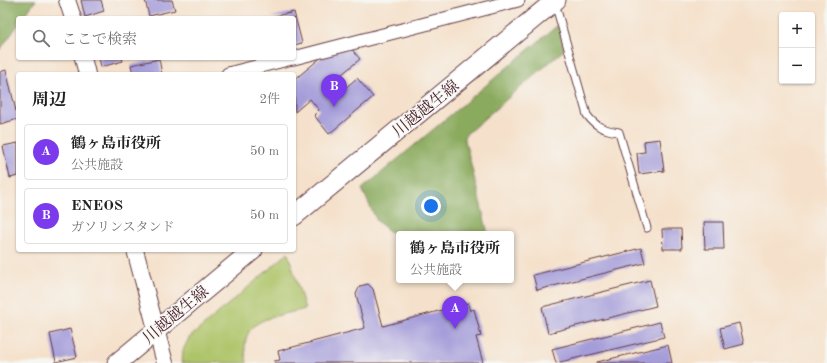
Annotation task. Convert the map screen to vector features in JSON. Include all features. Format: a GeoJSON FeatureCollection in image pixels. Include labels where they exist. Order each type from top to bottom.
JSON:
{"type":"FeatureCollection","features":[{"type":"Feature","properties":{"kind":"main road","name":"川越越生線"},"geometry":{"type":"LineString","coordinates":[[296,214],[555,0]]}},
{"type":"Feature","properties":{"kind":"main road","name":"川越越生線"},"geometry":{"type":"LineString","coordinates":[[117,363],[156,329],[251,252]]}},
{"type":"Feature","properties":{"kind":"street"},"geometry":{"type":"LineString","coordinates":[[67,0],[72,16]]}},
{"type":"Feature","properties":{"kind":"street"},"geometry":{"type":"LineString","coordinates":[[296,57],[518,0]]}},
{"type":"Feature","properties":{"kind":"street"},"geometry":{"type":"LineString","coordinates":[[84,60],[86,72]]}},
{"type":"Feature","properties":{"kind":"street"},"geometry":{"type":"LineString","coordinates":[[236,72],[285,60]]}},
{"type":"Feature","properties":{"kind":"street"},"geometry":{"type":"LineString","coordinates":[[136,252],[165,363]]}},
{"type":"Feature","properties":{"kind":"lane"},"geometry":{"type":"LineString","coordinates":[[555,0],[587,115],[594,125],[606,130],[619,132],[647,228]]}},
{"type":"Feature","properties":{"kind":"green space"},"geometry":{"type":"Polygon","coordinates":[[[0,0],[36,0],[24,16],[16,16],[16,28],[0,50],[0,0]]]}},
{"type":"Feature","properties":{"kind":"green space"},"geometry":{"type":"Polygon","coordinates":[[[558,25],[564,50],[464,136],[487,231],[396,231],[396,237],[377,221],[362,189],[558,25]]]}},
{"type":"Feature","properties":{"kind":"green space"},"geometry":{"type":"Polygon","coordinates":[[[288,253],[305,309],[269,318],[252,328],[247,336],[245,348],[247,363],[182,363],[183,350],[189,338],[288,253]]]}},
{"type":"Feature","properties":{"kind":"building"},"geometry":{"type":"Polygon","coordinates":[[[81,0],[101,0],[104,11],[85,16],[81,0]]]}},
{"type":"Feature","properties":{"kind":"building"},"geometry":{"type":"Polygon","coordinates":[[[145,0],[172,0],[175,10],[149,16],[145,0]]]}},
{"type":"Feature","properties":{"kind":"building"},"geometry":{"type":"Polygon","coordinates":[[[294,12],[295,16],[276,16],[294,12]]]}},
{"type":"Feature","properties":{"kind":"building"},"geometry":{"type":"Polygon","coordinates":[[[296,20],[302,43],[296,44],[296,20]]]}},
{"type":"Feature","properties":{"kind":"building"},"geometry":{"type":"Polygon","coordinates":[[[350,47],[360,59],[329,85],[337,95],[357,78],[373,97],[329,134],[314,115],[319,110],[310,99],[296,111],[296,78],[324,55],[350,47]]]}},
{"type":"Feature","properties":{"kind":"building"},"geometry":{"type":"Polygon","coordinates":[[[99,60],[123,61],[101,67],[99,60]]]}},
{"type":"Feature","properties":{"kind":"building"},"geometry":{"type":"Polygon","coordinates":[[[159,60],[162,72],[133,72],[131,65],[159,60]]]}},
{"type":"Feature","properties":{"kind":"building"},"geometry":{"type":"Polygon","coordinates":[[[6,70],[16,111],[16,120],[0,124],[0,72],[6,70]]]}},
{"type":"Feature","properties":{"kind":"building"},"geometry":{"type":"Polygon","coordinates":[[[660,139],[664,171],[639,174],[637,153],[645,152],[644,141],[660,139]]]}},
{"type":"Feature","properties":{"kind":"building"},"geometry":{"type":"Polygon","coordinates":[[[16,143],[16,176],[10,178],[3,146],[16,143]]]}},
{"type":"Feature","properties":{"kind":"building"},"geometry":{"type":"Polygon","coordinates":[[[704,222],[723,222],[724,249],[705,249],[704,222]]]}},
{"type":"Feature","properties":{"kind":"building"},"geometry":{"type":"Polygon","coordinates":[[[662,229],[681,229],[682,249],[663,249],[662,229]]]}},
{"type":"Feature","properties":{"kind":"building"},"geometry":{"type":"Polygon","coordinates":[[[641,248],[645,263],[537,290],[533,275],[641,248]]]}},
{"type":"Feature","properties":{"kind":"building"},"geometry":{"type":"Polygon","coordinates":[[[650,280],[656,306],[548,333],[542,307],[650,280]]]}},
{"type":"Feature","properties":{"kind":"building"},"geometry":{"type":"Polygon","coordinates":[[[368,284],[373,289],[383,326],[468,303],[470,311],[474,309],[481,336],[476,337],[483,363],[275,363],[274,361],[280,360],[278,351],[365,328],[356,294],[360,286],[368,284]]]}},
{"type":"Feature","properties":{"kind":"building"},"geometry":{"type":"Polygon","coordinates":[[[660,322],[664,337],[556,363],[552,349],[660,322]]]}},
{"type":"Feature","properties":{"kind":"building"},"geometry":{"type":"Polygon","coordinates":[[[739,323],[744,344],[725,349],[720,328],[739,323]]]}},
{"type":"Feature","properties":{"kind":"building"},"geometry":{"type":"Polygon","coordinates":[[[70,329],[77,357],[56,362],[50,334],[70,329]]]}},
{"type":"Feature","properties":{"kind":"building"},"geometry":{"type":"Polygon","coordinates":[[[668,345],[672,363],[597,363],[597,362],[668,345]]]}},
{"type":"Feature","properties":{"kind":"place","name":"ENEOS"},"geometry":{"type":"Point","coordinates":[334,107]}},
{"type":"Feature","properties":{"kind":"place","name":"鶴ヶ島市役所"},"geometry":{"type":"Point","coordinates":[455,329]}}]}
